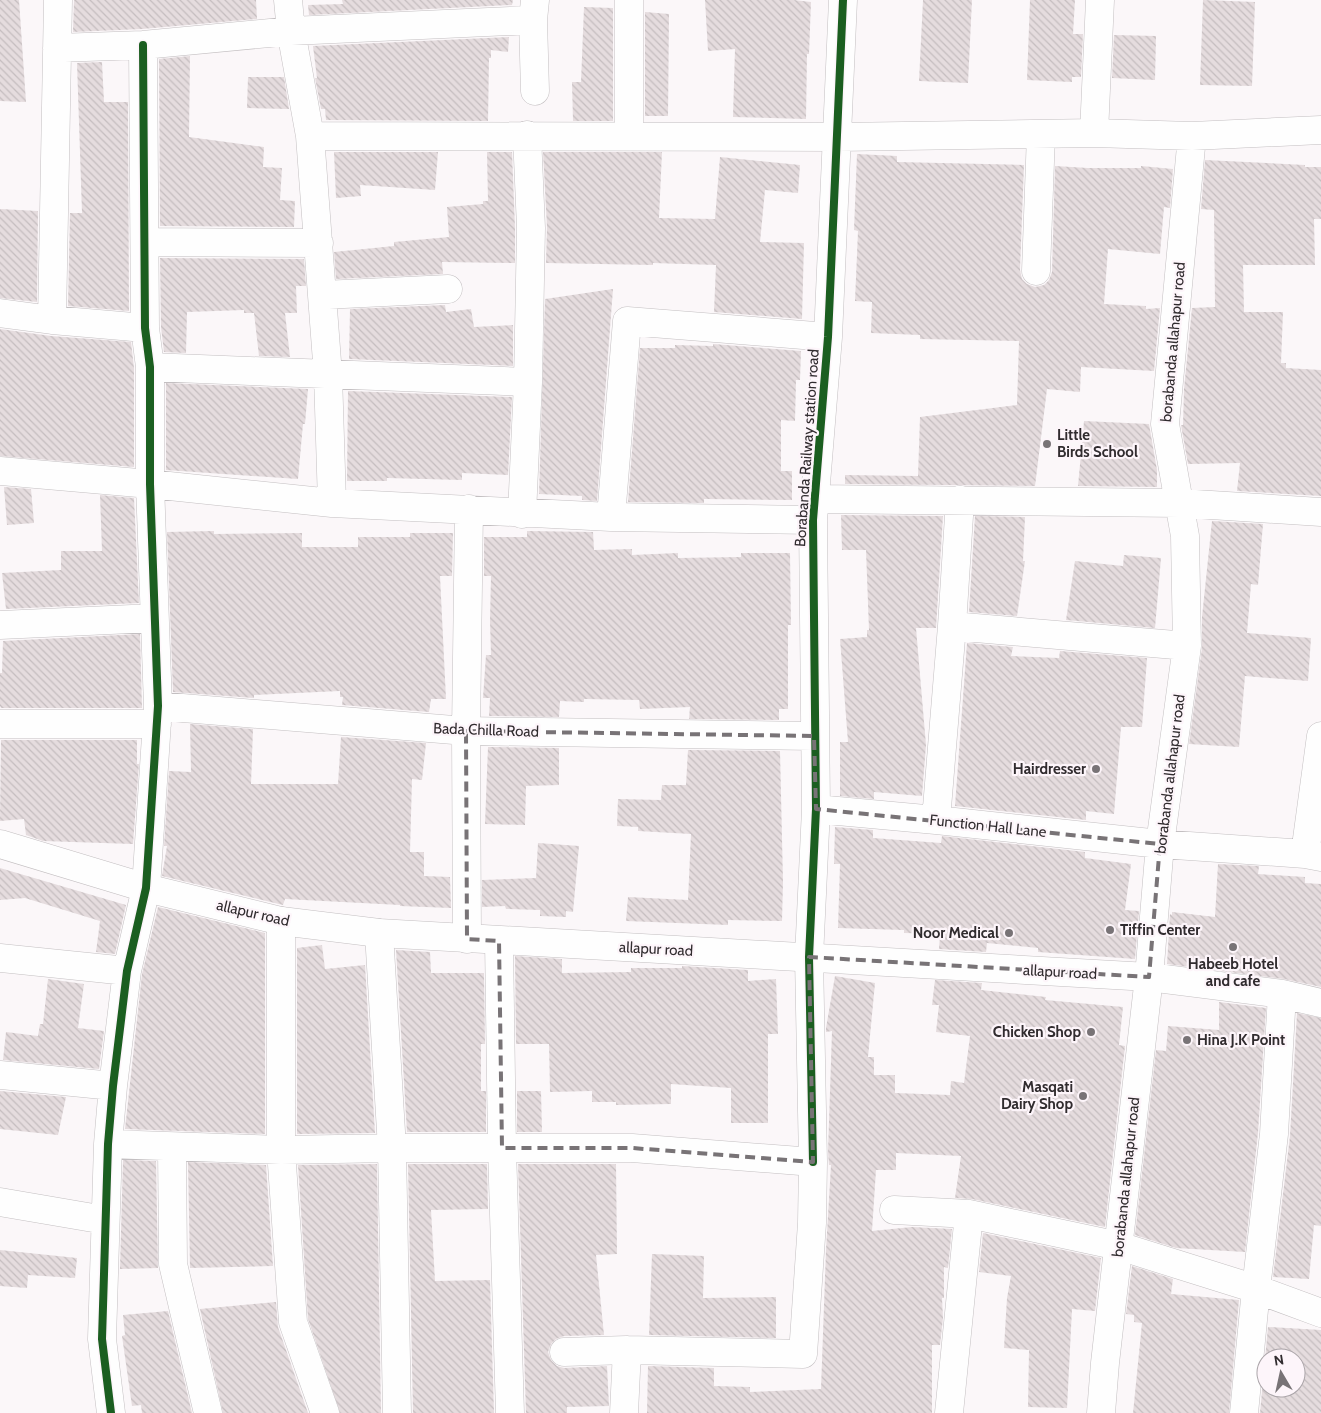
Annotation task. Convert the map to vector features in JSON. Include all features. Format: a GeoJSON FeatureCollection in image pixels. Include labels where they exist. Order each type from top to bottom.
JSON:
{"type":"FeatureCollection","features":[{"type":"Feature","properties":{"kind":"street"},"geometry":{"type":"LineString","coordinates":[[52,320],[58,0]]}},
{"type":"Feature","properties":{"kind":"street"},"geometry":{"type":"LineString","coordinates":[[288,0],[291,31],[310,136],[328,375],[332,503]]}},
{"type":"Feature","properties":{"kind":"street"},"geometry":{"type":"LineString","coordinates":[[629,0],[629,136]]}},
{"type":"Feature","properties":{"kind":"street","name":"Borabanda Railway station road"},"geometry":{"type":"LineString","coordinates":[[626,1350],[803,1354],[812,1224],[813,1162],[809,957],[816,809],[814,736],[814,510],[828,337],[843,0]]}},
{"type":"Feature","properties":{"kind":"street"},"geometry":{"type":"LineString","coordinates":[[1094,133],[1100,0]]}},
{"type":"Feature","properties":{"kind":"street"},"geometry":{"type":"LineString","coordinates":[[57,48],[142,45],[534,10],[536,91]]}},
{"type":"Feature","properties":{"kind":"street"},"geometry":{"type":"LineString","coordinates":[[111,1413],[102,1339],[108,1144],[126,971],[146,888],[157,715],[150,484],[150,367],[145,328],[142,45]]}},
{"type":"Feature","properties":{"kind":"street"},"geometry":{"type":"LineString","coordinates":[[310,136],[838,137],[1094,133],[1192,136],[1321,130]]}},
{"type":"Feature","properties":{"kind":"street"},"geometry":{"type":"LineString","coordinates":[[1036,271],[1041,134]]}},
{"type":"Feature","properties":{"kind":"street"},"geometry":{"type":"LineString","coordinates":[[522,514],[528,382],[531,228],[527,136]]}},
{"type":"Feature","properties":{"kind":"street","name":"borabanda allahapur road"},"geometry":{"type":"LineString","coordinates":[[1101,1413],[1149,977],[1160,844],[1187,646],[1185,536],[1165,424],[1192,136]]}},
{"type":"Feature","properties":{"kind":"street"},"geometry":{"type":"LineString","coordinates":[[145,242],[319,242]]}},
{"type":"Feature","properties":{"kind":"street"},"geometry":{"type":"LineString","coordinates":[[323,295],[448,289]]}},
{"type":"Feature","properties":{"kind":"street"},"geometry":{"type":"LineString","coordinates":[[0,313],[52,320],[145,328]]}},
{"type":"Feature","properties":{"kind":"street"},"geometry":{"type":"LineString","coordinates":[[611,518],[627,321],[828,337]]}},
{"type":"Feature","properties":{"kind":"street"},"geometry":{"type":"LineString","coordinates":[[150,367],[528,382]]}},
{"type":"Feature","properties":{"kind":"street"},"geometry":{"type":"LineString","coordinates":[[0,471],[332,503],[611,518],[814,510],[960,500],[1179,503],[1321,512]]}},
{"type":"Feature","properties":{"kind":"street"},"geometry":{"type":"LineString","coordinates":[[936,820],[960,500]]}},
{"type":"Feature","properties":{"kind":"street"},"geometry":{"type":"LineString","coordinates":[[467,939],[466,730],[469,509]]}},
{"type":"Feature","properties":{"kind":"street"},"geometry":{"type":"LineString","coordinates":[[0,625],[154,618]]}},
{"type":"Feature","properties":{"kind":"street"},"geometry":{"type":"LineString","coordinates":[[952,626],[1187,646]]}},
{"type":"Feature","properties":{"kind":"street","name":"Bada Chilla Road"},"geometry":{"type":"LineString","coordinates":[[0,724],[157,715],[466,730],[814,736]]}},
{"type":"Feature","properties":{"kind":"street"},"geometry":{"type":"LineString","coordinates":[[1313,856],[1321,736]]}},
{"type":"Feature","properties":{"kind":"street","name":"Function Hall Lane"},"geometry":{"type":"LineString","coordinates":[[816,809],[1160,844],[1313,856]]}},
{"type":"Feature","properties":{"kind":"street","name":"allapur road"},"geometry":{"type":"LineString","coordinates":[[0,844],[146,888],[281,921],[380,933],[1149,977],[1282,994],[1321,1003]]}},
{"type":"Feature","properties":{"kind":"street"},"geometry":{"type":"LineString","coordinates":[[281,921],[281,1150],[293,1322],[324,1413]]}},
{"type":"Feature","properties":{"kind":"street"},"geometry":{"type":"LineString","coordinates":[[380,933],[392,1148],[397,1413]]}},
{"type":"Feature","properties":{"kind":"street"},"geometry":{"type":"LineString","coordinates":[[499,941],[502,1148],[510,1413]]}},
{"type":"Feature","properties":{"kind":"street"},"geometry":{"type":"LineString","coordinates":[[0,958],[126,971]]}},
{"type":"Feature","properties":{"kind":"street"},"geometry":{"type":"LineString","coordinates":[[1244,1413],[1274,1134],[1282,994]]}},
{"type":"Feature","properties":{"kind":"street"},"geometry":{"type":"LineString","coordinates":[[0,1075],[113,1086]]}},
{"type":"Feature","properties":{"kind":"street"},"geometry":{"type":"LineString","coordinates":[[108,1144],[281,1150],[632,1148],[813,1162]]}},
{"type":"Feature","properties":{"kind":"street"},"geometry":{"type":"LineString","coordinates":[[172,1147],[173,1264],[208,1413]]}},
{"type":"Feature","properties":{"kind":"street"},"geometry":{"type":"LineString","coordinates":[[0,1202],[105,1220]]}},
{"type":"Feature","properties":{"kind":"street"},"geometry":{"type":"LineString","coordinates":[[894,1210],[969,1214],[1119,1246],[1256,1289],[1321,1313]]}},
{"type":"Feature","properties":{"kind":"street"},"geometry":{"type":"LineString","coordinates":[[948,1413],[969,1214]]}},
{"type":"Feature","properties":{"kind":"street"},"geometry":{"type":"LineString","coordinates":[[564,1352],[626,1350],[624,1413]]}},
{"type":"Feature","properties":{"kind":"highlighted area"},"geometry":{"type":"Polygon","coordinates":[[[466,731],[814,736],[816,809],[1160,844],[1149,977],[809,957],[813,1162],[632,1148],[502,1148],[499,941],[467,939],[466,731]]]}},
{"type":"Feature","properties":{"kind":"building"},"geometry":{"type":"Polygon","coordinates":[[[0,0],[19,0],[26,102],[0,101],[0,0]]]}},
{"type":"Feature","properties":{"kind":"building"},"geometry":{"type":"Polygon","coordinates":[[[74,0],[256,0],[257,19],[142,29],[73,32],[74,0]]]}},
{"type":"Feature","properties":{"kind":"building"},"geometry":{"type":"Polygon","coordinates":[[[342,0],[513,0],[512,5],[309,15],[308,5],[343,4],[342,0]]]}},
{"type":"Feature","properties":{"kind":"building"},"geometry":{"type":"Polygon","coordinates":[[[705,0],[794,0],[811,2],[809,54],[807,54],[806,119],[733,117],[735,49],[708,51],[705,0]]]}},
{"type":"Feature","properties":{"kind":"building"},"geometry":{"type":"Polygon","coordinates":[[[923,0],[972,0],[968,83],[919,81],[923,0]]]}},
{"type":"Feature","properties":{"kind":"building"},"geometry":{"type":"Polygon","coordinates":[[[1030,0],[1075,0],[1073,34],[1083,34],[1081,77],[1072,77],[1072,82],[1027,80],[1030,0]]]}},
{"type":"Feature","properties":{"kind":"building"},"geometry":{"type":"Polygon","coordinates":[[[1203,0],[1255,2],[1252,86],[1200,85],[1203,0]]]}},
{"type":"Feature","properties":{"kind":"building"},"geometry":{"type":"Polygon","coordinates":[[[584,7],[613,8],[613,121],[573,121],[572,82],[581,82],[584,7]]]}},
{"type":"Feature","properties":{"kind":"building"},"geometry":{"type":"Polygon","coordinates":[[[645,12],[669,14],[668,116],[645,116],[645,12]]]}},
{"type":"Feature","properties":{"kind":"building"},"geometry":{"type":"Polygon","coordinates":[[[1114,35],[1156,36],[1155,80],[1112,78],[1114,35]]]}},
{"type":"Feature","properties":{"kind":"building"},"geometry":{"type":"Polygon","coordinates":[[[509,37],[508,52],[491,50],[491,58],[489,58],[488,121],[326,120],[325,109],[321,109],[315,78],[317,78],[313,46],[509,37]]]}},
{"type":"Feature","properties":{"kind":"building"},"geometry":{"type":"Polygon","coordinates":[[[190,56],[189,137],[264,147],[263,167],[282,168],[280,200],[295,201],[294,227],[160,226],[159,59],[190,56]]]}},
{"type":"Feature","properties":{"kind":"building"},"geometry":{"type":"Polygon","coordinates":[[[102,62],[104,102],[128,102],[129,311],[68,306],[70,213],[82,213],[77,63],[102,62]]]}},
{"type":"Feature","properties":{"kind":"building"},"geometry":{"type":"Polygon","coordinates":[[[248,77],[284,77],[289,109],[247,108],[248,77]]]}},
{"type":"Feature","properties":{"kind":"building"},"geometry":{"type":"Polygon","coordinates":[[[334,152],[438,152],[435,190],[360,185],[361,196],[336,198],[334,152]]]}},
{"type":"Feature","properties":{"kind":"building"},"geometry":{"type":"Polygon","coordinates":[[[487,152],[512,152],[515,263],[442,262],[443,274],[336,279],[334,252],[394,246],[394,242],[449,237],[447,207],[483,204],[483,201],[488,201],[487,152]]]}},
{"type":"Feature","properties":{"kind":"building"},"geometry":{"type":"Polygon","coordinates":[[[543,152],[662,152],[659,218],[715,219],[720,157],[800,165],[798,193],[765,190],[760,242],[804,243],[802,319],[714,312],[716,265],[546,263],[547,227],[543,152]]]}},
{"type":"Feature","properties":{"kind":"building"},"geometry":{"type":"Polygon","coordinates":[[[857,154],[897,156],[897,162],[1024,165],[1020,270],[1022,279],[1027,284],[1035,287],[1044,285],[1049,280],[1052,272],[1055,166],[1141,168],[1141,166],[1173,169],[1170,208],[1164,207],[1160,254],[1108,249],[1104,304],[1146,306],[1146,309],[1160,308],[1154,371],[1081,367],[1080,392],[1047,389],[1035,486],[845,484],[845,475],[918,476],[920,417],[1017,405],[1019,341],[920,339],[920,335],[871,333],[872,302],[855,301],[858,231],[854,230],[857,154]]]}},
{"type":"Feature","properties":{"kind":"building"},"geometry":{"type":"Polygon","coordinates":[[[1205,160],[1321,167],[1321,219],[1314,219],[1315,265],[1243,265],[1244,312],[1283,312],[1281,363],[1286,363],[1286,368],[1321,370],[1321,496],[1237,491],[1240,463],[1188,464],[1181,425],[1183,425],[1184,389],[1192,308],[1215,307],[1214,210],[1201,209],[1205,160]]]}},
{"type":"Feature","properties":{"kind":"building"},"geometry":{"type":"Polygon","coordinates":[[[0,209],[38,211],[37,302],[0,298],[0,209]]]}},
{"type":"Feature","properties":{"kind":"building"},"geometry":{"type":"Polygon","coordinates":[[[160,258],[304,259],[306,286],[296,286],[297,313],[285,313],[290,357],[259,356],[254,313],[244,313],[244,310],[187,312],[186,353],[164,352],[161,327],[160,258]]]}},
{"type":"Feature","properties":{"kind":"building"},"geometry":{"type":"Polygon","coordinates":[[[613,289],[597,501],[582,500],[582,496],[539,494],[545,299],[613,289]]]}},
{"type":"Feature","properties":{"kind":"building"},"geometry":{"type":"Polygon","coordinates":[[[445,305],[446,312],[471,309],[474,327],[513,325],[513,366],[349,359],[350,309],[445,305]]]}},
{"type":"Feature","properties":{"kind":"building"},"geometry":{"type":"Polygon","coordinates":[[[0,329],[51,336],[131,342],[134,368],[134,467],[0,456],[0,329]]]}},
{"type":"Feature","properties":{"kind":"building"},"geometry":{"type":"Polygon","coordinates":[[[713,344],[801,351],[800,380],[796,380],[795,421],[781,420],[781,471],[792,471],[792,500],[704,499],[704,503],[628,502],[640,348],[675,348],[675,345],[713,346],[713,344]]]}},
{"type":"Feature","properties":{"kind":"building"},"geometry":{"type":"Polygon","coordinates":[[[166,383],[308,389],[298,479],[166,470],[166,383]]]}},
{"type":"Feature","properties":{"kind":"building"},"geometry":{"type":"Polygon","coordinates":[[[348,391],[512,397],[508,475],[462,473],[462,480],[387,478],[387,481],[347,481],[348,391]]]}},
{"type":"Feature","properties":{"kind":"building"},"geometry":{"type":"Polygon","coordinates":[[[1084,421],[1149,424],[1157,470],[1157,487],[1078,486],[1084,421]]]}},
{"type":"Feature","properties":{"kind":"building"},"geometry":{"type":"Polygon","coordinates":[[[4,487],[31,489],[34,523],[7,525],[4,487]]]}},
{"type":"Feature","properties":{"kind":"building"},"geometry":{"type":"Polygon","coordinates":[[[100,495],[134,498],[139,603],[6,609],[2,573],[61,570],[61,551],[102,551],[100,495]]]}},
{"type":"Feature","properties":{"kind":"building"},"geometry":{"type":"Polygon","coordinates":[[[841,515],[943,516],[936,628],[916,628],[926,745],[922,796],[874,792],[874,799],[840,796],[840,742],[848,742],[840,639],[867,637],[867,630],[869,630],[866,550],[842,550],[841,515]]]}},
{"type":"Feature","properties":{"kind":"building"},"geometry":{"type":"Polygon","coordinates":[[[975,516],[1025,517],[1023,561],[1025,561],[1017,616],[969,612],[975,516]]]}},
{"type":"Feature","properties":{"kind":"building"},"geometry":{"type":"Polygon","coordinates":[[[1212,521],[1263,524],[1258,585],[1251,584],[1247,633],[1311,638],[1308,681],[1245,676],[1239,747],[1189,744],[1202,648],[1202,617],[1212,521]]]}},
{"type":"Feature","properties":{"kind":"building"},"geometry":{"type":"Polygon","coordinates":[[[214,531],[214,534],[302,533],[302,547],[358,547],[358,537],[410,537],[410,533],[453,533],[452,576],[440,576],[446,699],[431,699],[429,712],[342,705],[343,697],[340,697],[340,691],[254,695],[254,698],[173,692],[167,532],[214,531]]]}},
{"type":"Feature","properties":{"kind":"building"},"geometry":{"type":"Polygon","coordinates":[[[527,531],[593,532],[594,550],[632,549],[632,555],[678,553],[678,558],[741,557],[741,553],[790,553],[791,625],[788,625],[788,709],[779,709],[779,720],[689,719],[690,707],[640,709],[639,700],[584,699],[584,702],[560,701],[559,717],[489,716],[490,698],[483,698],[486,655],[491,655],[491,576],[484,576],[484,537],[527,537],[527,531]]]}},
{"type":"Feature","properties":{"kind":"building"},"geometry":{"type":"Polygon","coordinates":[[[1124,555],[1161,558],[1155,628],[1066,620],[1075,561],[1123,566],[1124,555]]]}},
{"type":"Feature","properties":{"kind":"building"},"geometry":{"type":"Polygon","coordinates":[[[140,634],[142,708],[1,708],[0,673],[2,673],[3,641],[140,634]]]}},
{"type":"Feature","properties":{"kind":"building"},"geometry":{"type":"Polygon","coordinates":[[[967,643],[1013,647],[1011,656],[1059,658],[1060,651],[1147,658],[1142,727],[1121,727],[1114,814],[1086,811],[1086,820],[955,806],[967,643]]]}},
{"type":"Feature","properties":{"kind":"building"},"geometry":{"type":"Polygon","coordinates":[[[190,724],[253,729],[251,784],[338,784],[341,737],[426,743],[422,780],[412,779],[410,852],[424,852],[424,876],[450,877],[451,908],[285,899],[283,905],[162,876],[167,846],[164,846],[169,771],[191,772],[190,724]]]}},
{"type":"Feature","properties":{"kind":"building"},"geometry":{"type":"Polygon","coordinates":[[[1,740],[137,740],[137,764],[139,764],[133,844],[43,841],[26,835],[24,819],[0,821],[1,740]]]}},
{"type":"Feature","properties":{"kind":"building"},"geometry":{"type":"Polygon","coordinates":[[[488,747],[559,748],[559,785],[526,786],[525,825],[485,824],[488,747]]]}},
{"type":"Feature","properties":{"kind":"building"},"geometry":{"type":"Polygon","coordinates":[[[688,750],[780,751],[782,921],[728,920],[728,925],[626,921],[628,897],[688,900],[691,834],[638,831],[638,827],[617,826],[618,799],[661,800],[662,785],[686,785],[688,750]]]}},
{"type":"Feature","properties":{"kind":"building"},"geometry":{"type":"Polygon","coordinates":[[[835,827],[873,830],[873,838],[941,843],[942,836],[1085,852],[1085,858],[1131,864],[1125,910],[1139,911],[1135,959],[1038,952],[1038,948],[987,943],[986,952],[939,949],[940,934],[904,933],[904,930],[838,928],[840,864],[834,864],[835,827]]]}},
{"type":"Feature","properties":{"kind":"building"},"geometry":{"type":"Polygon","coordinates":[[[538,843],[579,846],[573,912],[566,911],[566,917],[540,916],[540,910],[506,909],[505,906],[482,907],[482,880],[536,878],[538,843]]]}},
{"type":"Feature","properties":{"kind":"building"},"geometry":{"type":"Polygon","coordinates":[[[1218,864],[1259,866],[1258,874],[1305,877],[1305,883],[1321,884],[1321,987],[1284,979],[1167,964],[1170,914],[1172,915],[1172,912],[1215,917],[1218,864]]]}},
{"type":"Feature","properties":{"kind":"building"},"geometry":{"type":"Polygon","coordinates":[[[0,868],[126,905],[115,954],[96,952],[100,921],[25,898],[0,900],[0,868]]]}},
{"type":"Feature","properties":{"kind":"building"},"geometry":{"type":"Polygon","coordinates":[[[158,907],[265,933],[265,1134],[125,1129],[142,974],[158,907]]]}},
{"type":"Feature","properties":{"kind":"building"},"geometry":{"type":"Polygon","coordinates":[[[322,945],[325,969],[365,965],[375,1133],[297,1134],[297,948],[322,945]]]}},
{"type":"Feature","properties":{"kind":"building"},"geometry":{"type":"Polygon","coordinates":[[[396,950],[430,952],[431,973],[484,973],[485,1044],[481,1044],[481,1091],[486,1091],[486,1132],[407,1132],[396,950]]]}},
{"type":"Feature","properties":{"kind":"building"},"geometry":{"type":"Polygon","coordinates":[[[515,956],[562,959],[562,973],[631,972],[631,968],[682,968],[682,966],[748,970],[748,981],[776,979],[778,1034],[768,1034],[768,1123],[731,1123],[731,1088],[671,1084],[671,1104],[616,1105],[616,1102],[592,1102],[592,1091],[550,1092],[549,1044],[516,1044],[515,956]]]}},
{"type":"Feature","properties":{"kind":"building"},"geometry":{"type":"Polygon","coordinates":[[[835,976],[875,983],[868,1057],[874,1057],[874,1075],[895,1075],[895,1093],[950,1095],[951,1081],[964,1083],[970,1036],[936,1032],[939,1005],[932,1005],[935,980],[982,983],[981,990],[1046,997],[1045,1000],[1123,1007],[1119,1045],[1125,1046],[1105,1227],[972,1199],[955,1198],[961,1156],[896,1153],[896,1170],[876,1170],[872,1231],[912,1227],[952,1229],[948,1268],[944,1267],[943,1318],[940,1345],[932,1345],[932,1413],[647,1413],[648,1366],[714,1368],[714,1386],[750,1387],[750,1392],[821,1389],[831,1165],[829,1165],[828,1152],[832,1031],[826,1032],[826,1028],[835,976]]]}},
{"type":"Feature","properties":{"kind":"building"},"geometry":{"type":"Polygon","coordinates":[[[48,979],[84,984],[78,1028],[104,1031],[99,1069],[3,1060],[6,1032],[38,1036],[40,1024],[43,1024],[48,979]]]}},
{"type":"Feature","properties":{"kind":"building"},"geometry":{"type":"Polygon","coordinates":[[[1219,1002],[1266,1008],[1258,1133],[1245,1252],[1176,1248],[1135,1235],[1156,1050],[1166,1051],[1168,1026],[1219,1030],[1219,1002]]]}},
{"type":"Feature","properties":{"kind":"building"},"geometry":{"type":"Polygon","coordinates":[[[1297,1013],[1321,1018],[1321,1226],[1314,1225],[1309,1279],[1273,1277],[1290,1136],[1297,1013]]]}},
{"type":"Feature","properties":{"kind":"building"},"geometry":{"type":"Polygon","coordinates":[[[0,1091],[66,1097],[58,1135],[0,1129],[0,1091]]]}},
{"type":"Feature","properties":{"kind":"building"},"geometry":{"type":"Polygon","coordinates":[[[517,1091],[541,1091],[542,1132],[517,1132],[517,1091]]]}},
{"type":"Feature","properties":{"kind":"building"},"geometry":{"type":"Polygon","coordinates":[[[123,1160],[156,1161],[158,1268],[120,1269],[123,1160]]]}},
{"type":"Feature","properties":{"kind":"building"},"geometry":{"type":"Polygon","coordinates":[[[188,1162],[266,1165],[273,1266],[190,1268],[188,1162]]]}},
{"type":"Feature","properties":{"kind":"building"},"geometry":{"type":"Polygon","coordinates":[[[377,1164],[381,1413],[340,1413],[308,1319],[298,1165],[377,1164]]]}},
{"type":"Feature","properties":{"kind":"building"},"geometry":{"type":"Polygon","coordinates":[[[408,1164],[487,1164],[488,1209],[431,1210],[435,1281],[490,1280],[494,1413],[413,1413],[408,1164]]]}},
{"type":"Feature","properties":{"kind":"building"},"geometry":{"type":"Polygon","coordinates":[[[518,1164],[616,1164],[617,1254],[596,1255],[604,1335],[564,1336],[556,1339],[551,1344],[548,1352],[551,1360],[557,1366],[564,1368],[607,1366],[609,1406],[567,1407],[567,1413],[526,1413],[518,1164]]]}},
{"type":"Feature","properties":{"kind":"building"},"geometry":{"type":"Polygon","coordinates":[[[983,1233],[1101,1258],[1095,1311],[1072,1309],[1067,1408],[1028,1407],[1029,1350],[1004,1348],[1007,1298],[1011,1276],[979,1272],[983,1233]]]}},
{"type":"Feature","properties":{"kind":"building"},"geometry":{"type":"Polygon","coordinates":[[[0,1250],[77,1258],[75,1278],[28,1275],[27,1288],[0,1286],[0,1250]]]}},
{"type":"Feature","properties":{"kind":"building"},"geometry":{"type":"Polygon","coordinates":[[[652,1254],[704,1256],[703,1298],[776,1297],[776,1338],[649,1335],[652,1254]]]}},
{"type":"Feature","properties":{"kind":"building"},"geometry":{"type":"Polygon","coordinates":[[[1132,1266],[1173,1279],[1171,1294],[1239,1300],[1229,1413],[1133,1413],[1142,1323],[1134,1322],[1134,1315],[1126,1314],[1132,1266]]]}},
{"type":"Feature","properties":{"kind":"building"},"geometry":{"type":"Polygon","coordinates":[[[276,1302],[278,1327],[308,1413],[223,1413],[200,1309],[276,1302]]]}},
{"type":"Feature","properties":{"kind":"building"},"geometry":{"type":"Polygon","coordinates":[[[168,1311],[192,1413],[142,1413],[141,1405],[132,1406],[122,1336],[125,1335],[123,1315],[168,1311]]]}},
{"type":"Feature","properties":{"kind":"building"},"geometry":{"type":"Polygon","coordinates":[[[1268,1327],[1321,1330],[1321,1413],[1260,1413],[1261,1398],[1306,1398],[1306,1348],[1266,1348],[1268,1327]]]}},
{"type":"Feature","properties":{"kind":"cycle path"},"geometry":{"type":"LineString","coordinates":[[813,1162],[809,957],[816,809],[813,520],[828,337],[843,0]]}},
{"type":"Feature","properties":{"kind":"cycle path"},"geometry":{"type":"LineString","coordinates":[[111,1413],[102,1339],[108,1144],[127,971],[146,888],[158,706],[150,484],[150,367],[145,328],[143,45]]}},
{"type":"Feature","properties":{"kind":"place","name":"Little Birds School"},"geometry":{"type":"Point","coordinates":[1047,444]}},
{"type":"Feature","properties":{"kind":"place","name":"Hairdresser"},"geometry":{"type":"Point","coordinates":[1096,769]}},
{"type":"Feature","properties":{"kind":"place","name":"Tiffin Center"},"geometry":{"type":"Point","coordinates":[1110,930]}},
{"type":"Feature","properties":{"kind":"place","name":"Noor Medical"},"geometry":{"type":"Point","coordinates":[1009,933]}},
{"type":"Feature","properties":{"kind":"place","name":"Habeeb Hotel and cafe"},"geometry":{"type":"Point","coordinates":[1233,947]}},
{"type":"Feature","properties":{"kind":"place","name":"Chicken Shop"},"geometry":{"type":"Point","coordinates":[1091,1032]}},
{"type":"Feature","properties":{"kind":"place","name":"Hina J.K Point"},"geometry":{"type":"Point","coordinates":[1187,1040]}},
{"type":"Feature","properties":{"kind":"place","name":"Masqati Dairy Shop"},"geometry":{"type":"Point","coordinates":[1083,1096]}}]}
